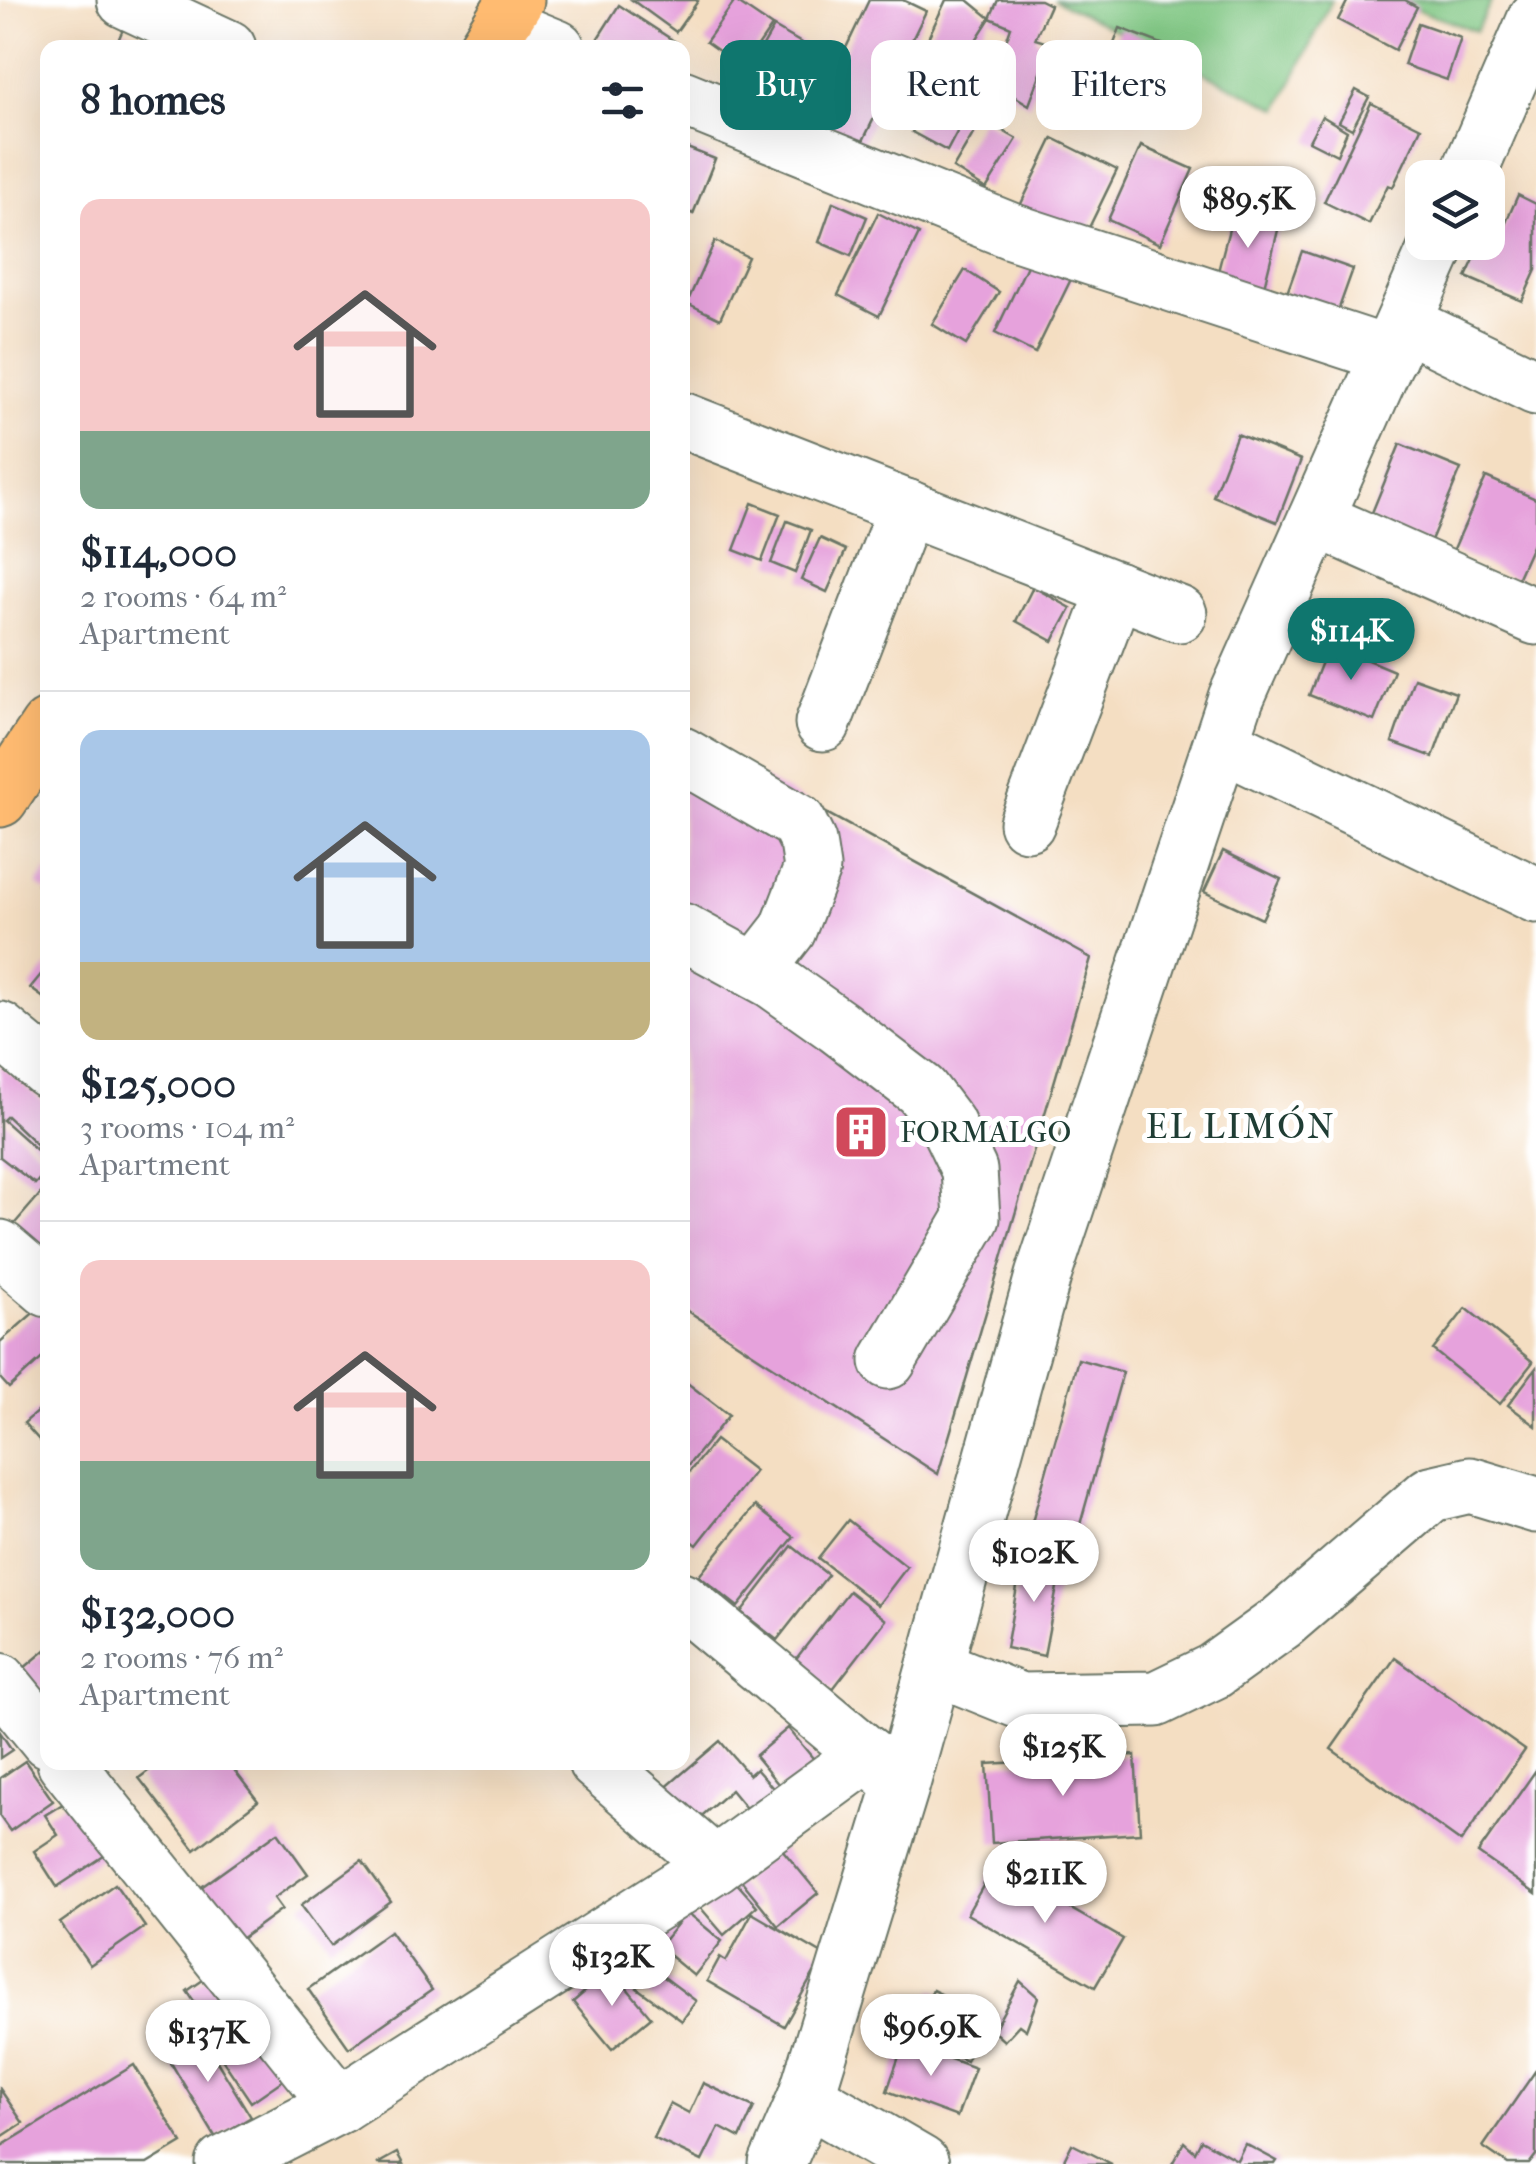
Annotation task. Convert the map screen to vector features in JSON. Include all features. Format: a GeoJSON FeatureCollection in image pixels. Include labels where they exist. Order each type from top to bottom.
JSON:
{"type":"FeatureCollection","features":[{"type":"Feature","properties":{"kind":"main road"},"geometry":{"type":"LineString","coordinates":[[0,799],[40,739]]}},
{"type":"Feature","properties":{"kind":"street"},"geometry":{"type":"LineString","coordinates":[[125,0],[211,40]]}},
{"type":"Feature","properties":{"kind":"street"},"geometry":{"type":"LineString","coordinates":[[1475,160],[1536,18]]}},
{"type":"Feature","properties":{"kind":"street"},"geometry":{"type":"LineString","coordinates":[[501,24],[538,40]]}},
{"type":"Feature","properties":{"kind":"street"},"geometry":{"type":"LineString","coordinates":[[690,101],[1011,230],[1397,339],[1536,387]]}},
{"type":"Feature","properties":{"kind":"street"},"geometry":{"type":"LineString","coordinates":[[778,2164],[806,2097],[884,1769],[936,1667],[1042,1276],[1236,698],[1431,260]]}},
{"type":"Feature","properties":{"kind":"street"},"geometry":{"type":"LineString","coordinates":[[690,423],[1179,614]]}},
{"type":"Feature","properties":{"kind":"street"},"geometry":{"type":"LineString","coordinates":[[823,723],[906,507]]}},
{"type":"Feature","properties":{"kind":"street"},"geometry":{"type":"LineString","coordinates":[[1316,519],[1536,618]]}},
{"type":"Feature","properties":{"kind":"street"},"geometry":{"type":"LineString","coordinates":[[1027,823],[1116,589]]}},
{"type":"Feature","properties":{"kind":"street"},"geometry":{"type":"LineString","coordinates":[[1221,743],[1536,895]]}},
{"type":"Feature","properties":{"kind":"street"},"geometry":{"type":"LineString","coordinates":[[690,761],[798,822],[808,842],[812,868],[788,930],[756,971]]}},
{"type":"Feature","properties":{"kind":"street"},"geometry":{"type":"LineString","coordinates":[[690,935],[756,971],[838,1026],[921,1090],[947,1124],[969,1170],[972,1218],[888,1361]]}},
{"type":"Feature","properties":{"kind":"street"},"geometry":{"type":"LineString","coordinates":[[0,1030],[40,1063]]}},
{"type":"Feature","properties":{"kind":"street"},"geometry":{"type":"LineString","coordinates":[[0,1248],[40,1282]]}},
{"type":"Feature","properties":{"kind":"street"},"geometry":{"type":"LineString","coordinates":[[936,1667],[1020,1700],[1156,1698],[1214,1671],[1282,1622],[1432,1494],[1470,1485],[1536,1505]]}},
{"type":"Feature","properties":{"kind":"street"},"geometry":{"type":"LineString","coordinates":[[690,1607],[884,1769]]}},
{"type":"Feature","properties":{"kind":"street"},"geometry":{"type":"LineString","coordinates":[[0,1681],[40,1730]]}},
{"type":"Feature","properties":{"kind":"street"},"geometry":{"type":"LineString","coordinates":[[224,2164],[339,2104],[715,1865],[884,1769]]}},
{"type":"Feature","properties":{"kind":"street"},"geometry":{"type":"LineString","coordinates":[[72,1770],[339,2104]]}},
{"type":"Feature","properties":{"kind":"street"},"geometry":{"type":"LineString","coordinates":[[605,1770],[715,1865]]}},
{"type":"Feature","properties":{"kind":"street"},"geometry":{"type":"LineString","coordinates":[[806,2097],[921,2164]]}},
{"type":"Feature","properties":{"kind":"green space"},"geometry":{"type":"Polygon","coordinates":[[[1054,0],[1332,0],[1279,109],[1202,72],[1202,40],[1137,40],[1054,0]]]}},
{"type":"Feature","properties":{"kind":"green space"},"geometry":{"type":"Polygon","coordinates":[[[1390,0],[1492,0],[1476,31],[1390,0]]]}},
{"type":"Feature","properties":{"kind":"building"},"geometry":{"type":"Polygon","coordinates":[[[632,0],[696,0],[698,1],[676,32],[632,0]]]}},
{"type":"Feature","properties":{"kind":"building"},"geometry":{"type":"Polygon","coordinates":[[[869,0],[903,0],[926,11],[912,40],[871,40],[871,124],[858,151],[814,130],[851,130],[850,40],[869,0]]]}},
{"type":"Feature","properties":{"kind":"building"},"geometry":{"type":"Polygon","coordinates":[[[946,0],[968,0],[990,18],[976,40],[927,40],[946,0]]]}},
{"type":"Feature","properties":{"kind":"building"},"geometry":{"type":"Polygon","coordinates":[[[998,0],[1040,0],[1050,5],[1035,39],[1038,40],[1036,86],[1029,105],[1016,97],[1016,40],[1007,40],[1011,27],[990,18],[998,0]]]}},
{"type":"Feature","properties":{"kind":"building"},"geometry":{"type":"Polygon","coordinates":[[[1348,0],[1405,0],[1417,7],[1395,50],[1338,20],[1348,0]]]}},
{"type":"Feature","properties":{"kind":"building"},"geometry":{"type":"Polygon","coordinates":[[[735,1],[772,26],[762,40],[720,40],[720,52],[706,42],[735,1]]]}},
{"type":"Feature","properties":{"kind":"building"},"geometry":{"type":"Polygon","coordinates":[[[619,5],[672,40],[601,40],[598,38],[619,5]]]}},
{"type":"Feature","properties":{"kind":"building"},"geometry":{"type":"Polygon","coordinates":[[[1418,23],[1461,38],[1447,80],[1404,65],[1418,23]]]}},
{"type":"Feature","properties":{"kind":"building"},"geometry":{"type":"Polygon","coordinates":[[[774,27],[796,40],[767,40],[774,27]]]}},
{"type":"Feature","properties":{"kind":"building"},"geometry":{"type":"Polygon","coordinates":[[[1120,28],[1151,40],[1115,40],[1120,28]]]}},
{"type":"Feature","properties":{"kind":"building"},"geometry":{"type":"Polygon","coordinates":[[[123,29],[147,40],[118,40],[123,29]]]}},
{"type":"Feature","properties":{"kind":"building"},"geometry":{"type":"Polygon","coordinates":[[[1356,90],[1369,97],[1352,129],[1339,122],[1356,90]]]}},
{"type":"Feature","properties":{"kind":"building"},"geometry":{"type":"Polygon","coordinates":[[[1371,103],[1421,128],[1393,187],[1388,185],[1369,224],[1324,202],[1371,103]]]}},
{"type":"Feature","properties":{"kind":"building"},"geometry":{"type":"Polygon","coordinates":[[[1322,116],[1347,131],[1337,155],[1309,141],[1322,116]]]}},
{"type":"Feature","properties":{"kind":"building"},"geometry":{"type":"Polygon","coordinates":[[[913,130],[958,130],[947,151],[913,130]]]}},
{"type":"Feature","properties":{"kind":"building"},"geometry":{"type":"Polygon","coordinates":[[[975,130],[1001,130],[1017,139],[986,189],[953,168],[975,130]]]}},
{"type":"Feature","properties":{"kind":"building"},"geometry":{"type":"Polygon","coordinates":[[[1053,138],[1117,170],[1083,240],[1019,208],[1053,138]]]}},
{"type":"Feature","properties":{"kind":"building"},"geometry":{"type":"Polygon","coordinates":[[[1141,146],[1193,169],[1160,244],[1108,220],[1141,146]]]}},
{"type":"Feature","properties":{"kind":"building"},"geometry":{"type":"Polygon","coordinates":[[[690,149],[715,159],[693,214],[690,213],[690,149]]]}},
{"type":"Feature","properties":{"kind":"building"},"geometry":{"type":"Polygon","coordinates":[[[1518,195],[1536,204],[1536,270],[1522,301],[1466,277],[1474,260],[1505,260],[1505,225],[1518,195]]]}},
{"type":"Feature","properties":{"kind":"building"},"geometry":{"type":"Polygon","coordinates":[[[833,202],[867,217],[851,256],[819,242],[833,202]]]}},
{"type":"Feature","properties":{"kind":"building"},"geometry":{"type":"Polygon","coordinates":[[[1234,210],[1280,222],[1263,291],[1216,279],[1234,210]]]}},
{"type":"Feature","properties":{"kind":"building"},"geometry":{"type":"Polygon","coordinates":[[[878,213],[919,234],[879,316],[838,295],[878,213]]]}},
{"type":"Feature","properties":{"kind":"building"},"geometry":{"type":"Polygon","coordinates":[[[715,241],[748,257],[720,319],[690,304],[715,241]]]}},
{"type":"Feature","properties":{"kind":"building"},"geometry":{"type":"Polygon","coordinates":[[[1302,251],[1353,269],[1333,325],[1282,307],[1302,251]]]}},
{"type":"Feature","properties":{"kind":"building"},"geometry":{"type":"Polygon","coordinates":[[[1032,255],[1073,275],[1035,353],[995,333],[1032,255]]]}},
{"type":"Feature","properties":{"kind":"building"},"geometry":{"type":"Polygon","coordinates":[[[965,270],[999,292],[966,345],[932,324],[965,270]]]}},
{"type":"Feature","properties":{"kind":"building"},"geometry":{"type":"Polygon","coordinates":[[[1237,434],[1301,460],[1277,522],[1213,496],[1237,434]]]}},
{"type":"Feature","properties":{"kind":"building"},"geometry":{"type":"Polygon","coordinates":[[[1400,444],[1461,469],[1429,545],[1369,520],[1400,444]]]}},
{"type":"Feature","properties":{"kind":"building"},"geometry":{"type":"Polygon","coordinates":[[[1486,477],[1536,499],[1536,537],[1517,579],[1453,551],[1486,477]]]}},
{"type":"Feature","properties":{"kind":"building"},"geometry":{"type":"Polygon","coordinates":[[[752,503],[780,514],[762,561],[734,550],[752,503]]]}},
{"type":"Feature","properties":{"kind":"building"},"geometry":{"type":"Polygon","coordinates":[[[787,521],[811,530],[795,573],[771,563],[787,521]]]}},
{"type":"Feature","properties":{"kind":"building"},"geometry":{"type":"Polygon","coordinates":[[[820,538],[846,550],[827,592],[801,580],[820,538]]]}},
{"type":"Feature","properties":{"kind":"building"},"geometry":{"type":"Polygon","coordinates":[[[1033,587],[1071,608],[1053,641],[1016,621],[1033,587]]]}},
{"type":"Feature","properties":{"kind":"building"},"geometry":{"type":"Polygon","coordinates":[[[1329,644],[1394,671],[1374,721],[1309,695],[1329,644]]]}},
{"type":"Feature","properties":{"kind":"building"},"geometry":{"type":"Polygon","coordinates":[[[1414,678],[1456,693],[1433,757],[1392,742],[1414,678]]]}},
{"type":"Feature","properties":{"kind":"building","name":"FORMALGO"},"geometry":{"type":"Polygon","coordinates":[[[690,738],[1091,958],[938,1474],[690,1312],[690,738]]]}},
{"type":"Feature","properties":{"kind":"building"},"geometry":{"type":"Polygon","coordinates":[[[1223,851],[1281,879],[1262,919],[1204,892],[1223,851]]]}},
{"type":"Feature","properties":{"kind":"building"},"geometry":{"type":"Polygon","coordinates":[[[40,976],[40,995],[30,988],[40,976]]]}},
{"type":"Feature","properties":{"kind":"building"},"geometry":{"type":"Polygon","coordinates":[[[0,1065],[40,1098],[40,1147],[7,1116],[3,1120],[40,1153],[40,1178],[35,1184],[0,1157],[0,1065]]]}},
{"type":"Feature","properties":{"kind":"building"},"geometry":{"type":"Polygon","coordinates":[[[40,1194],[40,1253],[10,1229],[40,1194]]]}},
{"type":"Feature","properties":{"kind":"building"},"geometry":{"type":"Polygon","coordinates":[[[1466,1308],[1533,1362],[1500,1404],[1433,1350],[1466,1308]]]}},
{"type":"Feature","properties":{"kind":"building"},"geometry":{"type":"Polygon","coordinates":[[[40,1309],[40,1360],[9,1388],[0,1378],[0,1342],[40,1309]]]}},
{"type":"Feature","properties":{"kind":"building"},"geometry":{"type":"Polygon","coordinates":[[[1078,1359],[1123,1372],[1072,1553],[1027,1540],[1078,1359]]]}},
{"type":"Feature","properties":{"kind":"building"},"geometry":{"type":"Polygon","coordinates":[[[1536,1368],[1536,1426],[1508,1405],[1536,1368]]]}},
{"type":"Feature","properties":{"kind":"building"},"geometry":{"type":"Polygon","coordinates":[[[690,1385],[729,1415],[690,1463],[690,1385]]]}},
{"type":"Feature","properties":{"kind":"building"},"geometry":{"type":"Polygon","coordinates":[[[40,1409],[40,1441],[24,1423],[40,1409]]]}},
{"type":"Feature","properties":{"kind":"building"},"geometry":{"type":"Polygon","coordinates":[[[715,1440],[755,1471],[697,1545],[690,1539],[690,1471],[715,1440]]]}},
{"type":"Feature","properties":{"kind":"building"},"geometry":{"type":"Polygon","coordinates":[[[755,1506],[794,1537],[738,1607],[699,1576],[755,1506]]]}},
{"type":"Feature","properties":{"kind":"building"},"geometry":{"type":"Polygon","coordinates":[[[848,1520],[907,1567],[878,1605],[818,1558],[848,1520]]]}},
{"type":"Feature","properties":{"kind":"building"},"geometry":{"type":"Polygon","coordinates":[[[792,1546],[828,1575],[777,1640],[741,1612],[792,1546]]]}},
{"type":"Feature","properties":{"kind":"building"},"geometry":{"type":"Polygon","coordinates":[[[1023,1554],[1062,1561],[1044,1656],[1006,1648],[1023,1554]]]}},
{"type":"Feature","properties":{"kind":"building"},"geometry":{"type":"Polygon","coordinates":[[[849,1591],[886,1620],[832,1690],[795,1660],[849,1591]]]}},
{"type":"Feature","properties":{"kind":"building"},"geometry":{"type":"Polygon","coordinates":[[[40,1655],[40,1689],[23,1669],[40,1655]]]}},
{"type":"Feature","properties":{"kind":"building"},"geometry":{"type":"Polygon","coordinates":[[[1395,1658],[1525,1750],[1461,1842],[1331,1749],[1395,1658]]]}},
{"type":"Feature","properties":{"kind":"building"},"geometry":{"type":"Polygon","coordinates":[[[788,1728],[817,1763],[784,1791],[755,1756],[788,1728]]]}},
{"type":"Feature","properties":{"kind":"building"},"geometry":{"type":"Polygon","coordinates":[[[0,1732],[12,1750],[0,1758],[0,1732]]]}},
{"type":"Feature","properties":{"kind":"building"},"geometry":{"type":"Polygon","coordinates":[[[720,1741],[749,1775],[756,1769],[780,1796],[754,1818],[731,1790],[687,1829],[657,1795],[720,1741]]]}},
{"type":"Feature","properties":{"kind":"building"},"geometry":{"type":"Polygon","coordinates":[[[1135,1755],[1140,1833],[992,1843],[987,1764],[1135,1755]]]}},
{"type":"Feature","properties":{"kind":"building"},"geometry":{"type":"Polygon","coordinates":[[[25,1761],[53,1801],[10,1831],[0,1817],[0,1778],[25,1761]]]}},
{"type":"Feature","properties":{"kind":"building"},"geometry":{"type":"Polygon","coordinates":[[[150,1770],[234,1770],[258,1801],[195,1850],[139,1778],[150,1770]]]}},
{"type":"Feature","properties":{"kind":"building"},"geometry":{"type":"Polygon","coordinates":[[[1536,1770],[1536,1894],[1478,1853],[1536,1770]]]}},
{"type":"Feature","properties":{"kind":"building"},"geometry":{"type":"Polygon","coordinates":[[[71,1799],[107,1854],[57,1887],[34,1851],[58,1835],[45,1815],[71,1799]]]}},
{"type":"Feature","properties":{"kind":"building"},"geometry":{"type":"Polygon","coordinates":[[[278,1832],[308,1874],[274,1898],[282,1909],[238,1941],[200,1888],[278,1832]]]}},
{"type":"Feature","properties":{"kind":"building"},"geometry":{"type":"Polygon","coordinates":[[[781,1848],[818,1893],[778,1926],[741,1880],[781,1848]]]}},
{"type":"Feature","properties":{"kind":"building"},"geometry":{"type":"Polygon","coordinates":[[[362,1861],[391,1902],[331,1946],[301,1905],[362,1861]]]}},
{"type":"Feature","properties":{"kind":"building"},"geometry":{"type":"Polygon","coordinates":[[[995,1865],[1123,1939],[1095,1987],[967,1914],[995,1865]]]}},
{"type":"Feature","properties":{"kind":"building"},"geometry":{"type":"Polygon","coordinates":[[[733,1879],[757,1906],[724,1935],[700,1907],[733,1879]]]}},
{"type":"Feature","properties":{"kind":"building"},"geometry":{"type":"Polygon","coordinates":[[[115,1884],[145,1927],[90,1965],[60,1923],[115,1884]]]}},
{"type":"Feature","properties":{"kind":"building"},"geometry":{"type":"Polygon","coordinates":[[[687,1912],[722,1941],[694,1976],[659,1947],[687,1912]]]}},
{"type":"Feature","properties":{"kind":"building"},"geometry":{"type":"Polygon","coordinates":[[[752,1913],[824,1955],[784,2026],[707,1981],[720,1957],[726,1961],[752,1913]]]}},
{"type":"Feature","properties":{"kind":"building"},"geometry":{"type":"Polygon","coordinates":[[[390,1931],[432,1990],[349,2048],[308,1989],[390,1931]]]}},
{"type":"Feature","properties":{"kind":"building"},"geometry":{"type":"Polygon","coordinates":[[[652,1968],[696,2001],[682,2021],[637,1988],[652,1968]]]}},
{"type":"Feature","properties":{"kind":"building"},"geometry":{"type":"Polygon","coordinates":[[[219,1969],[241,2001],[209,2023],[187,1991],[219,1969]]]}},
{"type":"Feature","properties":{"kind":"building"},"geometry":{"type":"Polygon","coordinates":[[[611,1969],[651,2017],[612,2049],[573,2002],[611,1969]]]}},
{"type":"Feature","properties":{"kind":"building"},"geometry":{"type":"Polygon","coordinates":[[[1020,1981],[1038,1997],[1026,2030],[1019,2025],[1004,2041],[993,2031],[1020,1981]]]}},
{"type":"Feature","properties":{"kind":"building"},"geometry":{"type":"Polygon","coordinates":[[[933,1990],[988,2017],[966,2061],[912,2034],[933,1990]]]}},
{"type":"Feature","properties":{"kind":"building"},"geometry":{"type":"Polygon","coordinates":[[[199,2032],[251,2117],[216,2138],[165,2053],[199,2032]]]}},
{"type":"Feature","properties":{"kind":"building"},"geometry":{"type":"Polygon","coordinates":[[[251,2034],[283,2080],[251,2102],[220,2056],[251,2034]]]}},
{"type":"Feature","properties":{"kind":"building"},"geometry":{"type":"Polygon","coordinates":[[[904,2042],[975,2068],[957,2117],[887,2091],[904,2042]]]}},
{"type":"Feature","properties":{"kind":"building"},"geometry":{"type":"Polygon","coordinates":[[[134,2065],[182,2143],[147,2164],[0,2164],[0,2147],[134,2065]]]}},
{"type":"Feature","properties":{"kind":"building"},"geometry":{"type":"Polygon","coordinates":[[[1536,2070],[1536,2155],[1529,2164],[1508,2164],[1483,2147],[1536,2070]]]}},
{"type":"Feature","properties":{"kind":"building"},"geometry":{"type":"Polygon","coordinates":[[[703,2083],[754,2107],[740,2138],[719,2127],[702,2161],[653,2138],[670,2103],[689,2113],[703,2083]]]}},
{"type":"Feature","properties":{"kind":"building"},"geometry":{"type":"Polygon","coordinates":[[[0,2089],[23,2123],[0,2138],[0,2089]]]}},
{"type":"Feature","properties":{"kind":"building"},"geometry":{"type":"Polygon","coordinates":[[[1201,2140],[1237,2160],[1245,2144],[1277,2161],[1172,2164],[1184,2142],[1195,2152],[1201,2140]]]}},
{"type":"Feature","properties":{"kind":"building"},"geometry":{"type":"Polygon","coordinates":[[[1072,2144],[1112,2164],[1062,2164],[1072,2144]]]}},
{"type":"Feature","properties":{"kind":"building"},"geometry":{"type":"Polygon","coordinates":[[[397,2153],[403,2164],[377,2164],[397,2153]]]}},
{"type":"Feature","properties":{"kind":"place","name":"FORMALGO"},"geometry":{"type":"Point","coordinates":[861,1132]}},
{"type":"Feature","properties":{"kind":"district","name":"EL LIMÓN"},"geometry":{"type":"Point","coordinates":[1241,1126]}}]}
